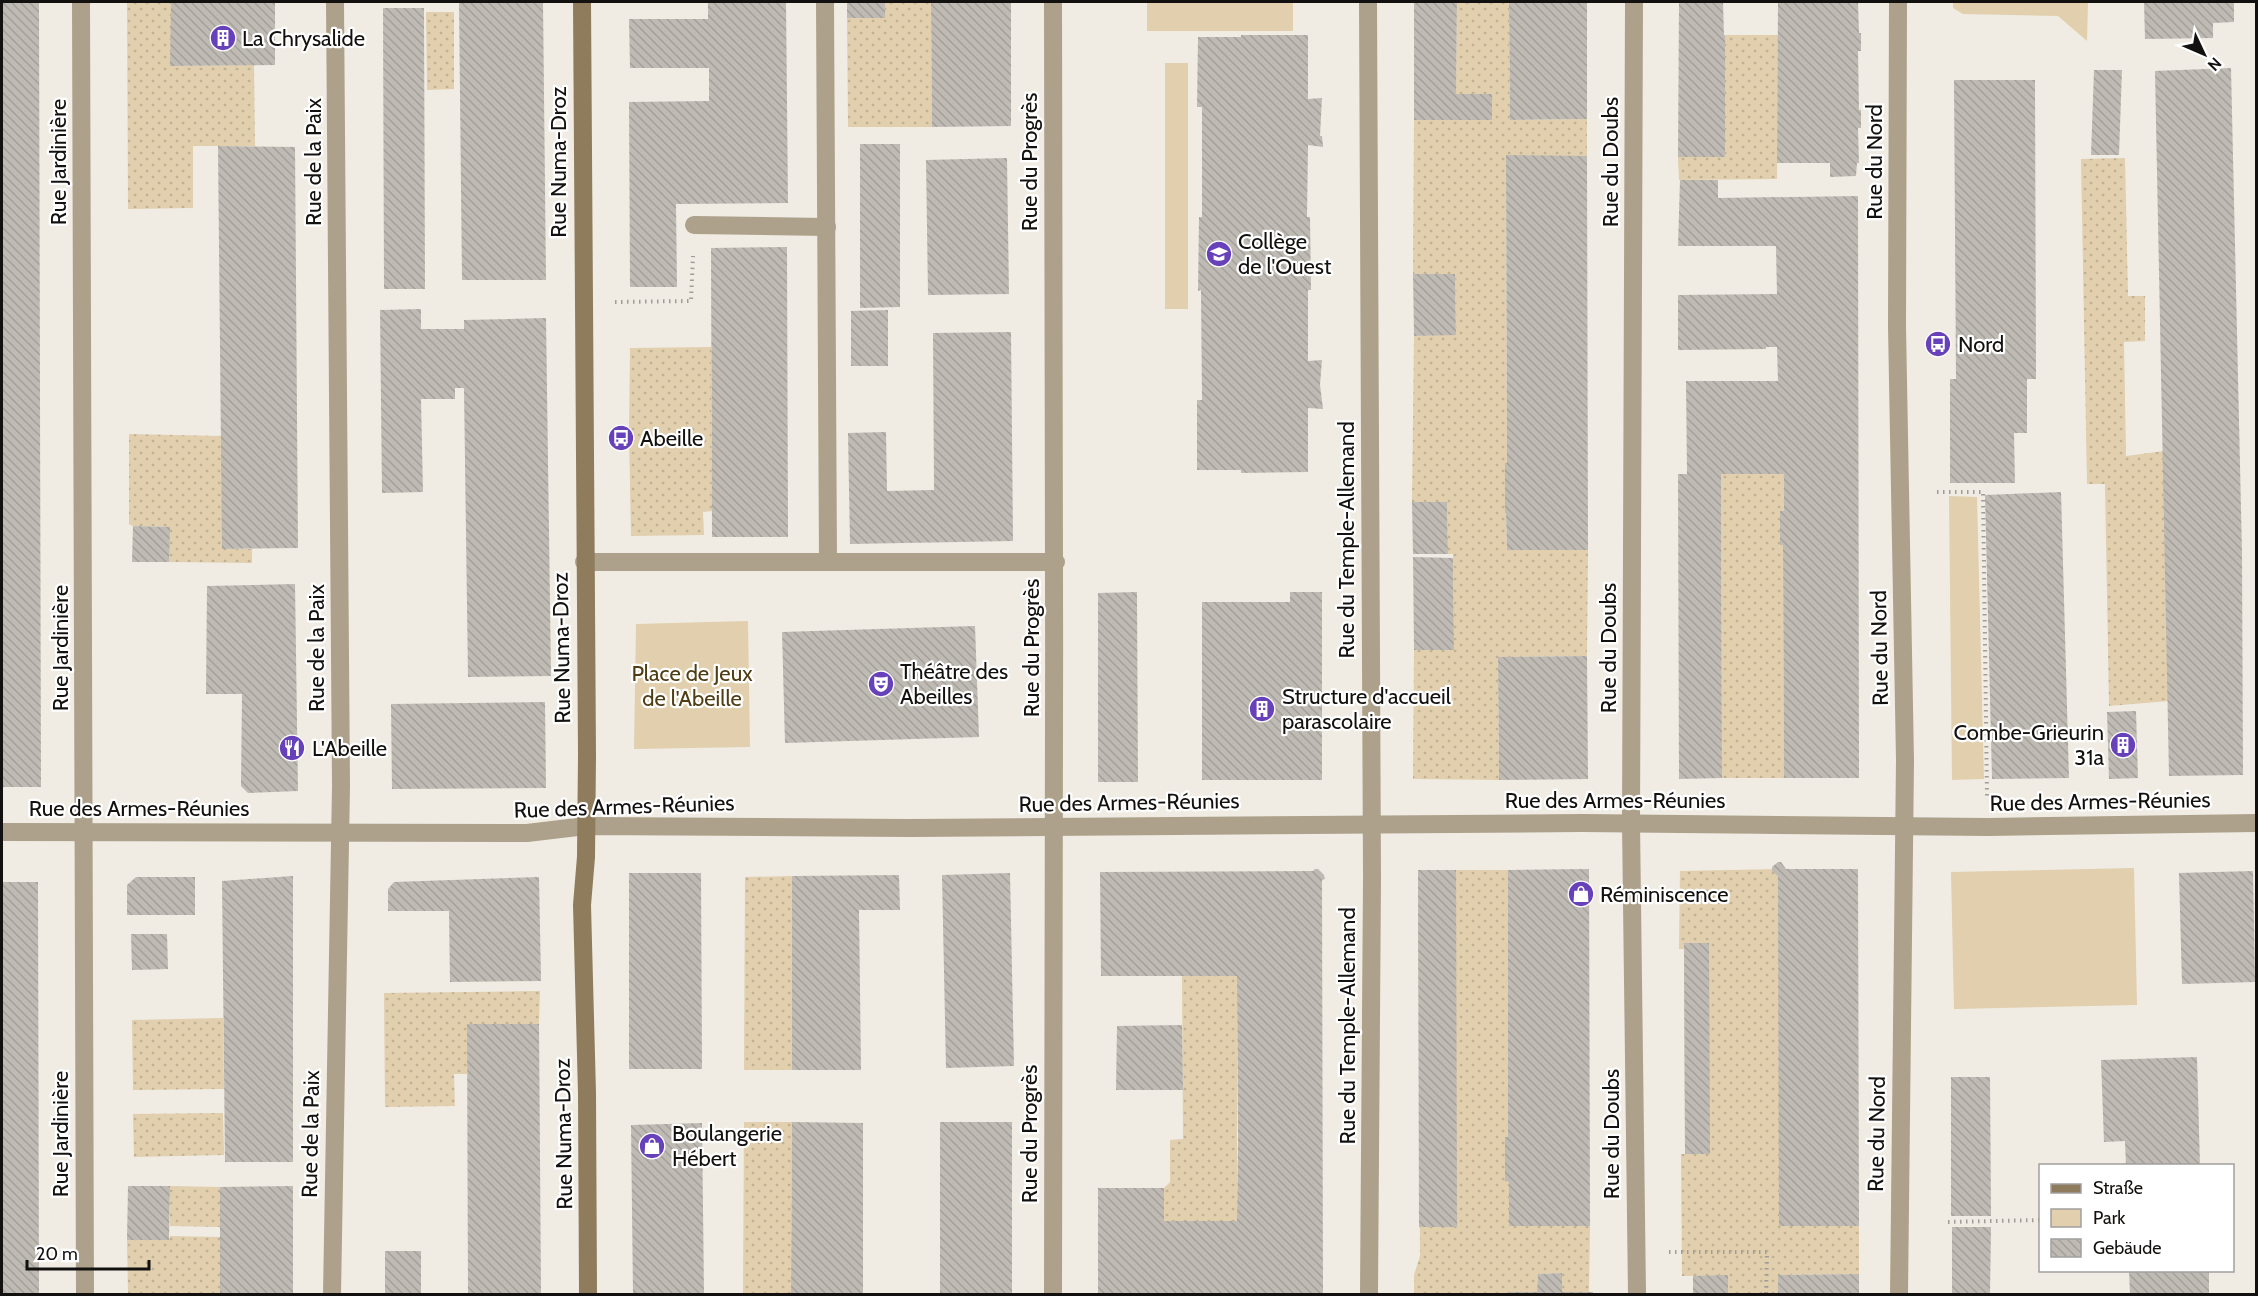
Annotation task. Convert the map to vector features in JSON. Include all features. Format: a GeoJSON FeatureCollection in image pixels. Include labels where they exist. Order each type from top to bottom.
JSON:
{"type":"FeatureCollection","features":[{"type":"Feature","properties":{"kind":"main road","name":"Rue Numa-Droz"},"geometry":{"type":"LineString","coordinates":[[582,2],[586,826],[582,905],[587,1093],[588,1294]]}},
{"type":"Feature","properties":{"kind":"street","name":"Rue Jardinière"},"geometry":{"type":"LineString","coordinates":[[81,2],[85,1294]]}},
{"type":"Feature","properties":{"kind":"street","name":"Rue de la Paix"},"geometry":{"type":"LineString","coordinates":[[332,1294],[341,786],[335,2]]}},
{"type":"Feature","properties":{"kind":"street"},"geometry":{"type":"LineString","coordinates":[[825,2],[828,562]]}},
{"type":"Feature","properties":{"kind":"street","name":"Rue du Progrès"},"geometry":{"type":"LineString","coordinates":[[1053,2],[1056,562],[1053,1294]]}},
{"type":"Feature","properties":{"kind":"street","name":"Rue du Temple-Allemand"},"geometry":{"type":"LineString","coordinates":[[1368,2],[1371,824],[1369,1294]]}},
{"type":"Feature","properties":{"kind":"street","name":"Rue du Doubs"},"geometry":{"type":"LineString","coordinates":[[1635,2],[1631,823],[1637,1294]]}},
{"type":"Feature","properties":{"kind":"street","name":"Rue du Nord"},"geometry":{"type":"LineString","coordinates":[[1898,2],[1898,327],[1905,826],[1899,1294]]}},
{"type":"Feature","properties":{"kind":"street"},"geometry":{"type":"LineString","coordinates":[[694,225],[827,227]]}},
{"type":"Feature","properties":{"kind":"street"},"geometry":{"type":"LineString","coordinates":[[584,562],[1056,562]]}},
{"type":"Feature","properties":{"kind":"street","name":"Rue des Armes-Réunies"},"geometry":{"type":"LineString","coordinates":[[2,831],[527,833],[586,826],[1631,823],[1905,826],[2256,823]]}},
{"type":"Feature","properties":{"kind":"path"},"geometry":{"type":"LineString","coordinates":[[583,303],[691,301],[694,225]]}},
{"type":"Feature","properties":{"kind":"path"},"geometry":{"type":"LineString","coordinates":[[1937,492],[1983,492],[1987,786]]}},
{"type":"Feature","properties":{"kind":"path"},"geometry":{"type":"LineString","coordinates":[[1948,1222],[2039,1220]]}},
{"type":"Feature","properties":{"kind":"path"},"geometry":{"type":"LineString","coordinates":[[1669,1252],[1767,1252],[1766,1294]]}},
{"type":"Feature","properties":{"kind":"green space"},"geometry":{"type":"Polygon","coordinates":[[[127,2],[171,2],[171,66],[254,65],[255,146],[193,146],[193,208],[128,209],[127,2]]]}},
{"type":"Feature","properties":{"kind":"green space"},"geometry":{"type":"Polygon","coordinates":[[[885,2],[931,2],[932,127],[848,127],[847,18],[885,18],[885,2]]]}},
{"type":"Feature","properties":{"kind":"green space"},"geometry":{"type":"Polygon","coordinates":[[[1147,2],[1293,2],[1293,31],[1147,31],[1147,2]]]}},
{"type":"Feature","properties":{"kind":"green space"},"geometry":{"type":"Polygon","coordinates":[[[1457,2],[1509,2],[1510,120],[1587,119],[1587,156],[1506,156],[1507,463],[1505,463],[1505,512],[1507,550],[1588,550],[1587,656],[1498,657],[1499,780],[1413,779],[1414,650],[1454,649],[1453,554],[1448,554],[1447,502],[1412,502],[1414,336],[1456,334],[1455,274],[1413,274],[1414,120],[1492,120],[1492,94],[1456,94],[1457,2]]]}},
{"type":"Feature","properties":{"kind":"green space"},"geometry":{"type":"Polygon","coordinates":[[[1953,2],[2088,2],[2087,41],[2058,16],[1963,14],[1953,8],[1953,2]]]}},
{"type":"Feature","properties":{"kind":"green space"},"geometry":{"type":"Polygon","coordinates":[[[426,12],[454,12],[454,89],[427,90],[426,12]]]}},
{"type":"Feature","properties":{"kind":"green space"},"geometry":{"type":"Polygon","coordinates":[[[1725,35],[1778,35],[1777,179],[1679,180],[1678,157],[1725,157],[1725,35]]]}},
{"type":"Feature","properties":{"kind":"green space"},"geometry":{"type":"Polygon","coordinates":[[[1165,63],[1188,63],[1188,309],[1165,309],[1165,63]]]}},
{"type":"Feature","properties":{"kind":"green space"},"geometry":{"type":"Polygon","coordinates":[[[2125,158],[2128,296],[2145,296],[2145,341],[2124,342],[2126,456],[2164,451],[2169,701],[2109,706],[2105,484],[2087,484],[2081,159],[2125,158]]]}},
{"type":"Feature","properties":{"kind":"green space"},"geometry":{"type":"Polygon","coordinates":[[[711,347],[712,511],[703,512],[704,535],[631,536],[630,348],[711,347]]]}},
{"type":"Feature","properties":{"kind":"green space"},"geometry":{"type":"Polygon","coordinates":[[[129,434],[222,436],[223,549],[252,549],[252,563],[169,562],[169,527],[129,524],[129,434]]]}},
{"type":"Feature","properties":{"kind":"green space"},"geometry":{"type":"Polygon","coordinates":[[[1721,474],[1784,474],[1784,511],[1780,511],[1780,545],[1783,545],[1784,778],[1722,778],[1721,474]]]}},
{"type":"Feature","properties":{"kind":"green space"},"geometry":{"type":"Polygon","coordinates":[[[1949,496],[1977,497],[1984,779],[1952,780],[1949,496]]]}},
{"type":"Feature","properties":{"kind":"green space","name":"Place de Jeux de l'Abeille"},"geometry":{"type":"Polygon","coordinates":[[[748,621],[750,747],[634,749],[636,624],[748,621]]]}},
{"type":"Feature","properties":{"kind":"green space"},"geometry":{"type":"Polygon","coordinates":[[[2134,868],[2137,1005],[1954,1009],[1951,872],[2134,868]]]}},
{"type":"Feature","properties":{"kind":"green space"},"geometry":{"type":"Polygon","coordinates":[[[1779,869],[1779,1226],[1859,1226],[1859,1274],[1779,1275],[1778,1294],[1693,1294],[1693,1276],[1682,1276],[1681,1154],[1685,1154],[1684,949],[1679,949],[1680,871],[1779,869]]]}},
{"type":"Feature","properties":{"kind":"green space"},"geometry":{"type":"Polygon","coordinates":[[[1418,870],[1508,870],[1508,1137],[1505,1137],[1505,1181],[1509,1182],[1509,1226],[1590,1226],[1589,1292],[1562,1292],[1562,1273],[1538,1274],[1537,1292],[1414,1294],[1414,1275],[1420,1256],[1418,870]]]}},
{"type":"Feature","properties":{"kind":"green space"},"geometry":{"type":"Polygon","coordinates":[[[792,876],[792,1070],[744,1070],[745,877],[792,876]]]}},
{"type":"Feature","properties":{"kind":"green space"},"geometry":{"type":"Polygon","coordinates":[[[1182,976],[1237,976],[1237,1221],[1164,1221],[1164,1188],[1170,1182],[1170,1140],[1183,1139],[1182,976]]]}},
{"type":"Feature","properties":{"kind":"green space"},"geometry":{"type":"Polygon","coordinates":[[[540,991],[539,1024],[468,1024],[467,1074],[454,1074],[455,1106],[385,1107],[384,993],[540,991]]]}},
{"type":"Feature","properties":{"kind":"green space"},"geometry":{"type":"Polygon","coordinates":[[[223,1018],[224,1089],[133,1090],[132,1020],[223,1018]]]}},
{"type":"Feature","properties":{"kind":"green space"},"geometry":{"type":"Polygon","coordinates":[[[223,1113],[224,1155],[134,1157],[133,1114],[223,1113]]]}},
{"type":"Feature","properties":{"kind":"green space"},"geometry":{"type":"Polygon","coordinates":[[[744,1122],[792,1122],[791,1294],[743,1294],[744,1122]]]}},
{"type":"Feature","properties":{"kind":"green space"},"geometry":{"type":"Polygon","coordinates":[[[170,1186],[220,1187],[220,1227],[170,1226],[170,1186]]]}},
{"type":"Feature","properties":{"kind":"green space"},"geometry":{"type":"Polygon","coordinates":[[[170,1236],[220,1237],[220,1294],[128,1294],[127,1240],[169,1240],[170,1236]]]}},
{"type":"Feature","properties":{"kind":"building"},"geometry":{"type":"Polygon","coordinates":[[[2,2],[39,2],[41,787],[2,787],[2,2]]]}},
{"type":"Feature","properties":{"kind":"building","name":"La Chrysalide"},"geometry":{"type":"Polygon","coordinates":[[[171,2],[275,2],[275,65],[170,66],[171,2]]]}},
{"type":"Feature","properties":{"kind":"building"},"geometry":{"type":"Polygon","coordinates":[[[459,2],[543,2],[546,280],[462,280],[459,2]]]}},
{"type":"Feature","properties":{"kind":"building"},"geometry":{"type":"Polygon","coordinates":[[[708,2],[786,2],[788,203],[676,204],[677,287],[630,287],[629,102],[709,101],[709,68],[630,68],[629,19],[708,19],[708,2]]]}},
{"type":"Feature","properties":{"kind":"building"},"geometry":{"type":"Polygon","coordinates":[[[847,2],[885,2],[885,18],[847,18],[847,2]]]}},
{"type":"Feature","properties":{"kind":"building"},"geometry":{"type":"Polygon","coordinates":[[[931,2],[1011,2],[1011,126],[932,127],[931,2]]]}},
{"type":"Feature","properties":{"kind":"building"},"geometry":{"type":"Polygon","coordinates":[[[1414,2],[1457,2],[1456,94],[1492,94],[1492,120],[1414,120],[1414,2]]]}},
{"type":"Feature","properties":{"kind":"building"},"geometry":{"type":"Polygon","coordinates":[[[1509,2],[1587,2],[1587,119],[1510,120],[1509,2]]]}},
{"type":"Feature","properties":{"kind":"building"},"geometry":{"type":"Polygon","coordinates":[[[1679,2],[1723,2],[1725,157],[1678,157],[1679,2]]]}},
{"type":"Feature","properties":{"kind":"building"},"geometry":{"type":"Polygon","coordinates":[[[1778,2],[1858,2],[1859,33],[1861,33],[1861,51],[1858,51],[1861,128],[1858,128],[1859,163],[1857,163],[1856,176],[1830,177],[1830,163],[1777,163],[1778,2]]]}},
{"type":"Feature","properties":{"kind":"building"},"geometry":{"type":"Polygon","coordinates":[[[2144,2],[2234,2],[2234,22],[2213,23],[2213,38],[2145,39],[2144,2]]]}},
{"type":"Feature","properties":{"kind":"building"},"geometry":{"type":"Polygon","coordinates":[[[383,8],[424,8],[425,289],[384,289],[383,8]]]}},
{"type":"Feature","properties":{"kind":"building"},"geometry":{"type":"Polygon","coordinates":[[[1241,35],[1308,35],[1308,99],[1322,98],[1320,136],[1322,136],[1323,147],[1308,145],[1307,217],[1310,217],[1311,290],[1308,290],[1308,361],[1322,360],[1320,385],[1323,409],[1308,408],[1308,472],[1241,473],[1241,470],[1197,470],[1197,400],[1202,400],[1201,290],[1198,291],[1199,217],[1202,217],[1202,107],[1197,107],[1198,37],[1241,37],[1241,35]]]}},
{"type":"Feature","properties":{"kind":"building"},"geometry":{"type":"Polygon","coordinates":[[[2231,68],[2242,553],[2243,775],[2169,776],[2155,71],[2231,68]]]}},
{"type":"Feature","properties":{"kind":"building"},"geometry":{"type":"Polygon","coordinates":[[[2094,70],[2122,70],[2119,155],[2091,155],[2094,70]]]}},
{"type":"Feature","properties":{"kind":"building"},"geometry":{"type":"Polygon","coordinates":[[[1954,80],[2035,80],[2036,379],[2027,379],[2027,433],[2014,433],[2015,483],[1950,483],[1950,379],[1956,379],[1954,80]]]}},
{"type":"Feature","properties":{"kind":"building"},"geometry":{"type":"Polygon","coordinates":[[[860,144],[900,144],[900,307],[860,308],[860,144]]]}},
{"type":"Feature","properties":{"kind":"building"},"geometry":{"type":"Polygon","coordinates":[[[218,146],[295,147],[298,548],[222,549],[218,146]]]}},
{"type":"Feature","properties":{"kind":"building"},"geometry":{"type":"Polygon","coordinates":[[[1506,155],[1587,156],[1588,550],[1507,550],[1505,513],[1505,463],[1507,463],[1506,155]]]}},
{"type":"Feature","properties":{"kind":"building"},"geometry":{"type":"Polygon","coordinates":[[[1007,158],[1009,294],[928,295],[926,160],[1007,158]]]}},
{"type":"Feature","properties":{"kind":"building"},"geometry":{"type":"Polygon","coordinates":[[[1680,180],[1718,180],[1718,198],[1858,196],[1859,778],[1784,778],[1783,545],[1780,545],[1780,511],[1784,511],[1784,474],[1721,474],[1722,778],[1679,779],[1678,474],[1687,474],[1686,381],[1778,381],[1777,347],[1678,350],[1678,295],[1777,294],[1776,246],[1678,246],[1680,180]]]}},
{"type":"Feature","properties":{"kind":"building"},"geometry":{"type":"Polygon","coordinates":[[[787,247],[788,537],[712,537],[711,248],[787,247]]]}},
{"type":"Feature","properties":{"kind":"building"},"geometry":{"type":"Polygon","coordinates":[[[1413,274],[1455,274],[1456,335],[1414,336],[1413,274]]]}},
{"type":"Feature","properties":{"kind":"building"},"geometry":{"type":"Polygon","coordinates":[[[421,309],[421,329],[464,329],[464,320],[546,318],[551,676],[468,677],[464,388],[455,388],[455,399],[421,399],[423,492],[382,493],[380,310],[421,309]]]}},
{"type":"Feature","properties":{"kind":"building"},"geometry":{"type":"Polygon","coordinates":[[[888,310],[888,366],[851,366],[851,311],[888,310]]]}},
{"type":"Feature","properties":{"kind":"building"},"geometry":{"type":"Polygon","coordinates":[[[1011,332],[1013,541],[850,544],[848,433],[886,432],[887,491],[934,490],[933,333],[1011,332]]]}},
{"type":"Feature","properties":{"kind":"building"},"geometry":{"type":"Polygon","coordinates":[[[2061,492],[2069,778],[1992,779],[1985,495],[2061,492]]]}},
{"type":"Feature","properties":{"kind":"building"},"geometry":{"type":"Polygon","coordinates":[[[1412,502],[1447,502],[1448,554],[1413,554],[1412,502]]]}},
{"type":"Feature","properties":{"kind":"building"},"geometry":{"type":"Polygon","coordinates":[[[133,526],[170,527],[169,562],[132,562],[133,526]]]}},
{"type":"Feature","properties":{"kind":"building"},"geometry":{"type":"Polygon","coordinates":[[[1413,557],[1453,558],[1454,650],[1414,650],[1413,557]]]}},
{"type":"Feature","properties":{"kind":"building"},"geometry":{"type":"Polygon","coordinates":[[[295,584],[298,791],[248,793],[241,786],[242,694],[206,694],[207,586],[295,584]]]}},
{"type":"Feature","properties":{"kind":"building"},"geometry":{"type":"Polygon","coordinates":[[[1137,592],[1138,782],[1098,782],[1098,593],[1137,592]]]}},
{"type":"Feature","properties":{"kind":"building","name":"Structure d'accueil parascolaire"},"geometry":{"type":"Polygon","coordinates":[[[1290,592],[1322,592],[1322,780],[1202,780],[1202,602],[1290,602],[1290,592]]]}},
{"type":"Feature","properties":{"kind":"building","name":"Théâtre des Abeilles"},"geometry":{"type":"Polygon","coordinates":[[[975,626],[979,737],[785,743],[782,632],[975,626]]]}},
{"type":"Feature","properties":{"kind":"building"},"geometry":{"type":"Polygon","coordinates":[[[1587,656],[1588,779],[1499,780],[1498,657],[1587,656]]]}},
{"type":"Feature","properties":{"kind":"building"},"geometry":{"type":"Polygon","coordinates":[[[545,702],[546,788],[392,789],[391,704],[545,702]]]}},
{"type":"Feature","properties":{"kind":"building","name":"Combe-Grieurin 31a"},"geometry":{"type":"Polygon","coordinates":[[[2136,711],[2138,778],[2109,779],[2107,712],[2136,711]]]}},
{"type":"Feature","properties":{"kind":"building"},"geometry":{"type":"Polygon","coordinates":[[[1781,862],[1786,869],[1858,869],[1859,1226],[1779,1226],[1778,876],[1772,871],[1772,867],[1781,862]]]}},
{"type":"Feature","properties":{"kind":"building"},"geometry":{"type":"Polygon","coordinates":[[[1315,869],[1324,875],[1325,879],[1322,880],[1323,1294],[1098,1294],[1098,1188],[1164,1188],[1164,1221],[1237,1221],[1238,1139],[1237,976],[1101,976],[1100,872],[1313,871],[1315,869]]]}},
{"type":"Feature","properties":{"kind":"building"},"geometry":{"type":"Polygon","coordinates":[[[1589,869],[1590,1226],[1509,1226],[1509,1182],[1505,1181],[1505,1137],[1508,1137],[1508,870],[1589,869]]]}},
{"type":"Feature","properties":{"kind":"building"},"geometry":{"type":"Polygon","coordinates":[[[1418,870],[1456,870],[1457,1227],[1419,1227],[1418,870]]]}},
{"type":"Feature","properties":{"kind":"building"},"geometry":{"type":"Polygon","coordinates":[[[2253,871],[2255,982],[2182,984],[2179,873],[2253,871]]]}},
{"type":"Feature","properties":{"kind":"building"},"geometry":{"type":"Polygon","coordinates":[[[629,873],[701,873],[702,1069],[629,1069],[629,873]]]}},
{"type":"Feature","properties":{"kind":"building"},"geometry":{"type":"Polygon","coordinates":[[[1010,873],[1014,1066],[946,1068],[942,875],[1010,873]]]}},
{"type":"Feature","properties":{"kind":"building"},"geometry":{"type":"Polygon","coordinates":[[[899,875],[900,910],[859,910],[861,1070],[792,1070],[792,876],[899,875]]]}},
{"type":"Feature","properties":{"kind":"building"},"geometry":{"type":"Polygon","coordinates":[[[293,876],[293,1162],[225,1162],[222,881],[293,876]]]}},
{"type":"Feature","properties":{"kind":"building"},"geometry":{"type":"Polygon","coordinates":[[[136,877],[195,877],[195,915],[127,915],[127,885],[136,877]]]}},
{"type":"Feature","properties":{"kind":"building"},"geometry":{"type":"Polygon","coordinates":[[[539,877],[541,981],[450,982],[449,911],[388,911],[388,889],[394,882],[539,877]]]}},
{"type":"Feature","properties":{"kind":"building"},"geometry":{"type":"Polygon","coordinates":[[[2,882],[38,882],[39,1294],[2,1294],[2,882]]]}},
{"type":"Feature","properties":{"kind":"building"},"geometry":{"type":"Polygon","coordinates":[[[131,934],[167,934],[168,969],[132,970],[131,934]]]}},
{"type":"Feature","properties":{"kind":"building"},"geometry":{"type":"Polygon","coordinates":[[[1684,943],[1709,943],[1710,1154],[1685,1154],[1684,943]]]}},
{"type":"Feature","properties":{"kind":"building"},"geometry":{"type":"Polygon","coordinates":[[[467,1024],[539,1024],[541,1294],[468,1294],[467,1024]]]}},
{"type":"Feature","properties":{"kind":"building"},"geometry":{"type":"Polygon","coordinates":[[[1182,1025],[1183,1090],[1116,1090],[1117,1026],[1182,1025]]]}},
{"type":"Feature","properties":{"kind":"building"},"geometry":{"type":"Polygon","coordinates":[[[2197,1057],[2200,1164],[2126,1164],[2125,1141],[2104,1142],[2101,1060],[2197,1057]]]}},
{"type":"Feature","properties":{"kind":"building"},"geometry":{"type":"Polygon","coordinates":[[[1951,1077],[1990,1077],[1991,1216],[1951,1216],[1951,1077]]]}},
{"type":"Feature","properties":{"kind":"building"},"geometry":{"type":"Polygon","coordinates":[[[792,1122],[863,1123],[863,1294],[791,1294],[792,1122]]]}},
{"type":"Feature","properties":{"kind":"building"},"geometry":{"type":"Polygon","coordinates":[[[940,1122],[1012,1122],[1012,1294],[940,1294],[940,1122]]]}},
{"type":"Feature","properties":{"kind":"building"},"geometry":{"type":"Polygon","coordinates":[[[702,1123],[704,1294],[633,1294],[631,1125],[702,1123]]]}},
{"type":"Feature","properties":{"kind":"building"},"geometry":{"type":"Polygon","coordinates":[[[128,1186],[170,1186],[169,1240],[127,1240],[128,1186]]]}},
{"type":"Feature","properties":{"kind":"building"},"geometry":{"type":"Polygon","coordinates":[[[293,1186],[293,1294],[220,1294],[220,1187],[293,1186]]]}},
{"type":"Feature","properties":{"kind":"building"},"geometry":{"type":"Polygon","coordinates":[[[1952,1227],[1991,1227],[1990,1294],[1952,1294],[1952,1227]]]}},
{"type":"Feature","properties":{"kind":"building"},"geometry":{"type":"Polygon","coordinates":[[[385,1251],[421,1251],[421,1294],[385,1294],[385,1251]]]}},
{"type":"Feature","properties":{"kind":"building"},"geometry":{"type":"Polygon","coordinates":[[[2129,1272],[2209,1272],[2209,1294],[2130,1294],[2129,1272]]]}},
{"type":"Feature","properties":{"kind":"building"},"geometry":{"type":"Polygon","coordinates":[[[1562,1273],[1562,1292],[1593,1292],[1593,1294],[1510,1294],[1510,1292],[1537,1292],[1538,1274],[1562,1273]]]}},
{"type":"Feature","properties":{"kind":"building"},"geometry":{"type":"Polygon","coordinates":[[[1859,1274],[1859,1294],[1778,1294],[1778,1275],[1859,1274]]]}},
{"type":"Feature","properties":{"kind":"building"},"geometry":{"type":"Polygon","coordinates":[[[1728,1275],[1728,1294],[1693,1294],[1693,1276],[1728,1275]]]}},
{"type":"Feature","properties":{"kind":"place","name":"La Chrysalide"},"geometry":{"type":"Point","coordinates":[223,38]}},
{"type":"Feature","properties":{"kind":"place","name":"Collège de l'Ouest"},"geometry":{"type":"Point","coordinates":[1219,254]}},
{"type":"Feature","properties":{"kind":"place","name":"Nord"},"geometry":{"type":"Point","coordinates":[1938,344]}},
{"type":"Feature","properties":{"kind":"place","name":"Abeille"},"geometry":{"type":"Point","coordinates":[621,438]}},
{"type":"Feature","properties":{"kind":"place","name":"Théâtre des Abeilles"},"geometry":{"type":"Point","coordinates":[881,684]}},
{"type":"Feature","properties":{"kind":"place","name":"Structure d'accueil parascolaire"},"geometry":{"type":"Point","coordinates":[1262,709]}},
{"type":"Feature","properties":{"kind":"place","name":"Combe-Grieurin 31a"},"geometry":{"type":"Point","coordinates":[2123,745]}},
{"type":"Feature","properties":{"kind":"place","name":"L'Abeille"},"geometry":{"type":"Point","coordinates":[292,748]}},
{"type":"Feature","properties":{"kind":"place","name":"Réminiscence"},"geometry":{"type":"Point","coordinates":[1581,894]}},
{"type":"Feature","properties":{"kind":"place","name":"Boulangerie Hébert"},"geometry":{"type":"Point","coordinates":[652,1146]}}]}
